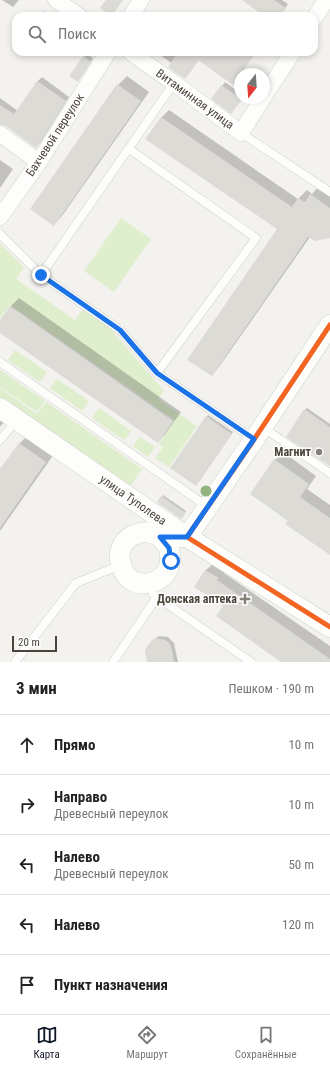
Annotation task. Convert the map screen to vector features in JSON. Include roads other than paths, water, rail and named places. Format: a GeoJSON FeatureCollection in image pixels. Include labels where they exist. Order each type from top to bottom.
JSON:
{"type":"FeatureCollection","features":[{"type":"Feature","properties":{"kind":"street"},"geometry":{"type":"LineString","coordinates":[[56,0],[73,12]]}},
{"type":"Feature","properties":{"kind":"street"},"geometry":{"type":"LineString","coordinates":[[134,12],[141,0]]}},
{"type":"Feature","properties":{"kind":"street","name":"Бахчевой переулок"},"geometry":{"type":"LineString","coordinates":[[0,217],[39,162],[105,56]]}},
{"type":"Feature","properties":{"kind":"street","name":"Витаминная улица"},"geometry":{"type":"LineString","coordinates":[[136,56],[241,133]]}},
{"type":"Feature","properties":{"kind":"street"},"geometry":{"type":"LineString","coordinates":[[270,88],[290,56]]}},
{"type":"Feature","properties":{"kind":"street"},"geometry":{"type":"LineString","coordinates":[[241,133],[260,104]]}},
{"type":"Feature","properties":{"kind":"street"},"geometry":{"type":"LineString","coordinates":[[0,134],[39,162]]}},
{"type":"Feature","properties":{"kind":"street"},"geometry":{"type":"LineString","coordinates":[[160,537],[169,548],[171,561],[165,575],[153,583],[140,584],[128,577],[123,571],[119,557],[121,548],[129,538],[138,533],[151,533],[160,537],[187,537],[330,325]]}},
{"type":"Feature","properties":{"kind":"street","name":"улица Туполева"},"geometry":{"type":"LineString","coordinates":[[0,408],[187,537],[330,627]]}},
{"type":"Feature","properties":{"kind":"lane"},"geometry":{"type":"LineString","coordinates":[[41,275],[174,83]]}},
{"type":"Feature","properties":{"kind":"lane"},"geometry":{"type":"LineString","coordinates":[[241,133],[330,192]]}},
{"type":"Feature","properties":{"kind":"lane"},"geometry":{"type":"LineString","coordinates":[[129,149],[256,238],[157,373]]}},
{"type":"Feature","properties":{"kind":"lane"},"geometry":{"type":"LineString","coordinates":[[0,234],[41,275],[120,330],[157,373],[258,433],[330,473]]}},
{"type":"Feature","properties":{"kind":"lane"},"geometry":{"type":"LineString","coordinates":[[0,362],[208,507]]}},
{"type":"Feature","properties":{"kind":"lane"},"geometry":{"type":"LineString","coordinates":[[0,440],[17,420]]}},
{"type":"Feature","properties":{"kind":"lane"},"geometry":{"type":"LineString","coordinates":[[15,662],[76,583],[121,565]]}},
{"type":"Feature","properties":{"kind":"lane"},"geometry":{"type":"LineString","coordinates":[[140,584],[251,662]]}},
{"type":"Feature","properties":{"kind":"lane"},"geometry":{"type":"LineString","coordinates":[[113,662],[157,597]]}},
{"type":"Feature","properties":{"kind":"place","name":"Магнит"},"geometry":{"type":"Point","coordinates":[319,452]}},
{"type":"Feature","properties":{"kind":"place","name":"Донская аптека"},"geometry":{"type":"Point","coordinates":[245,599]}}]}
